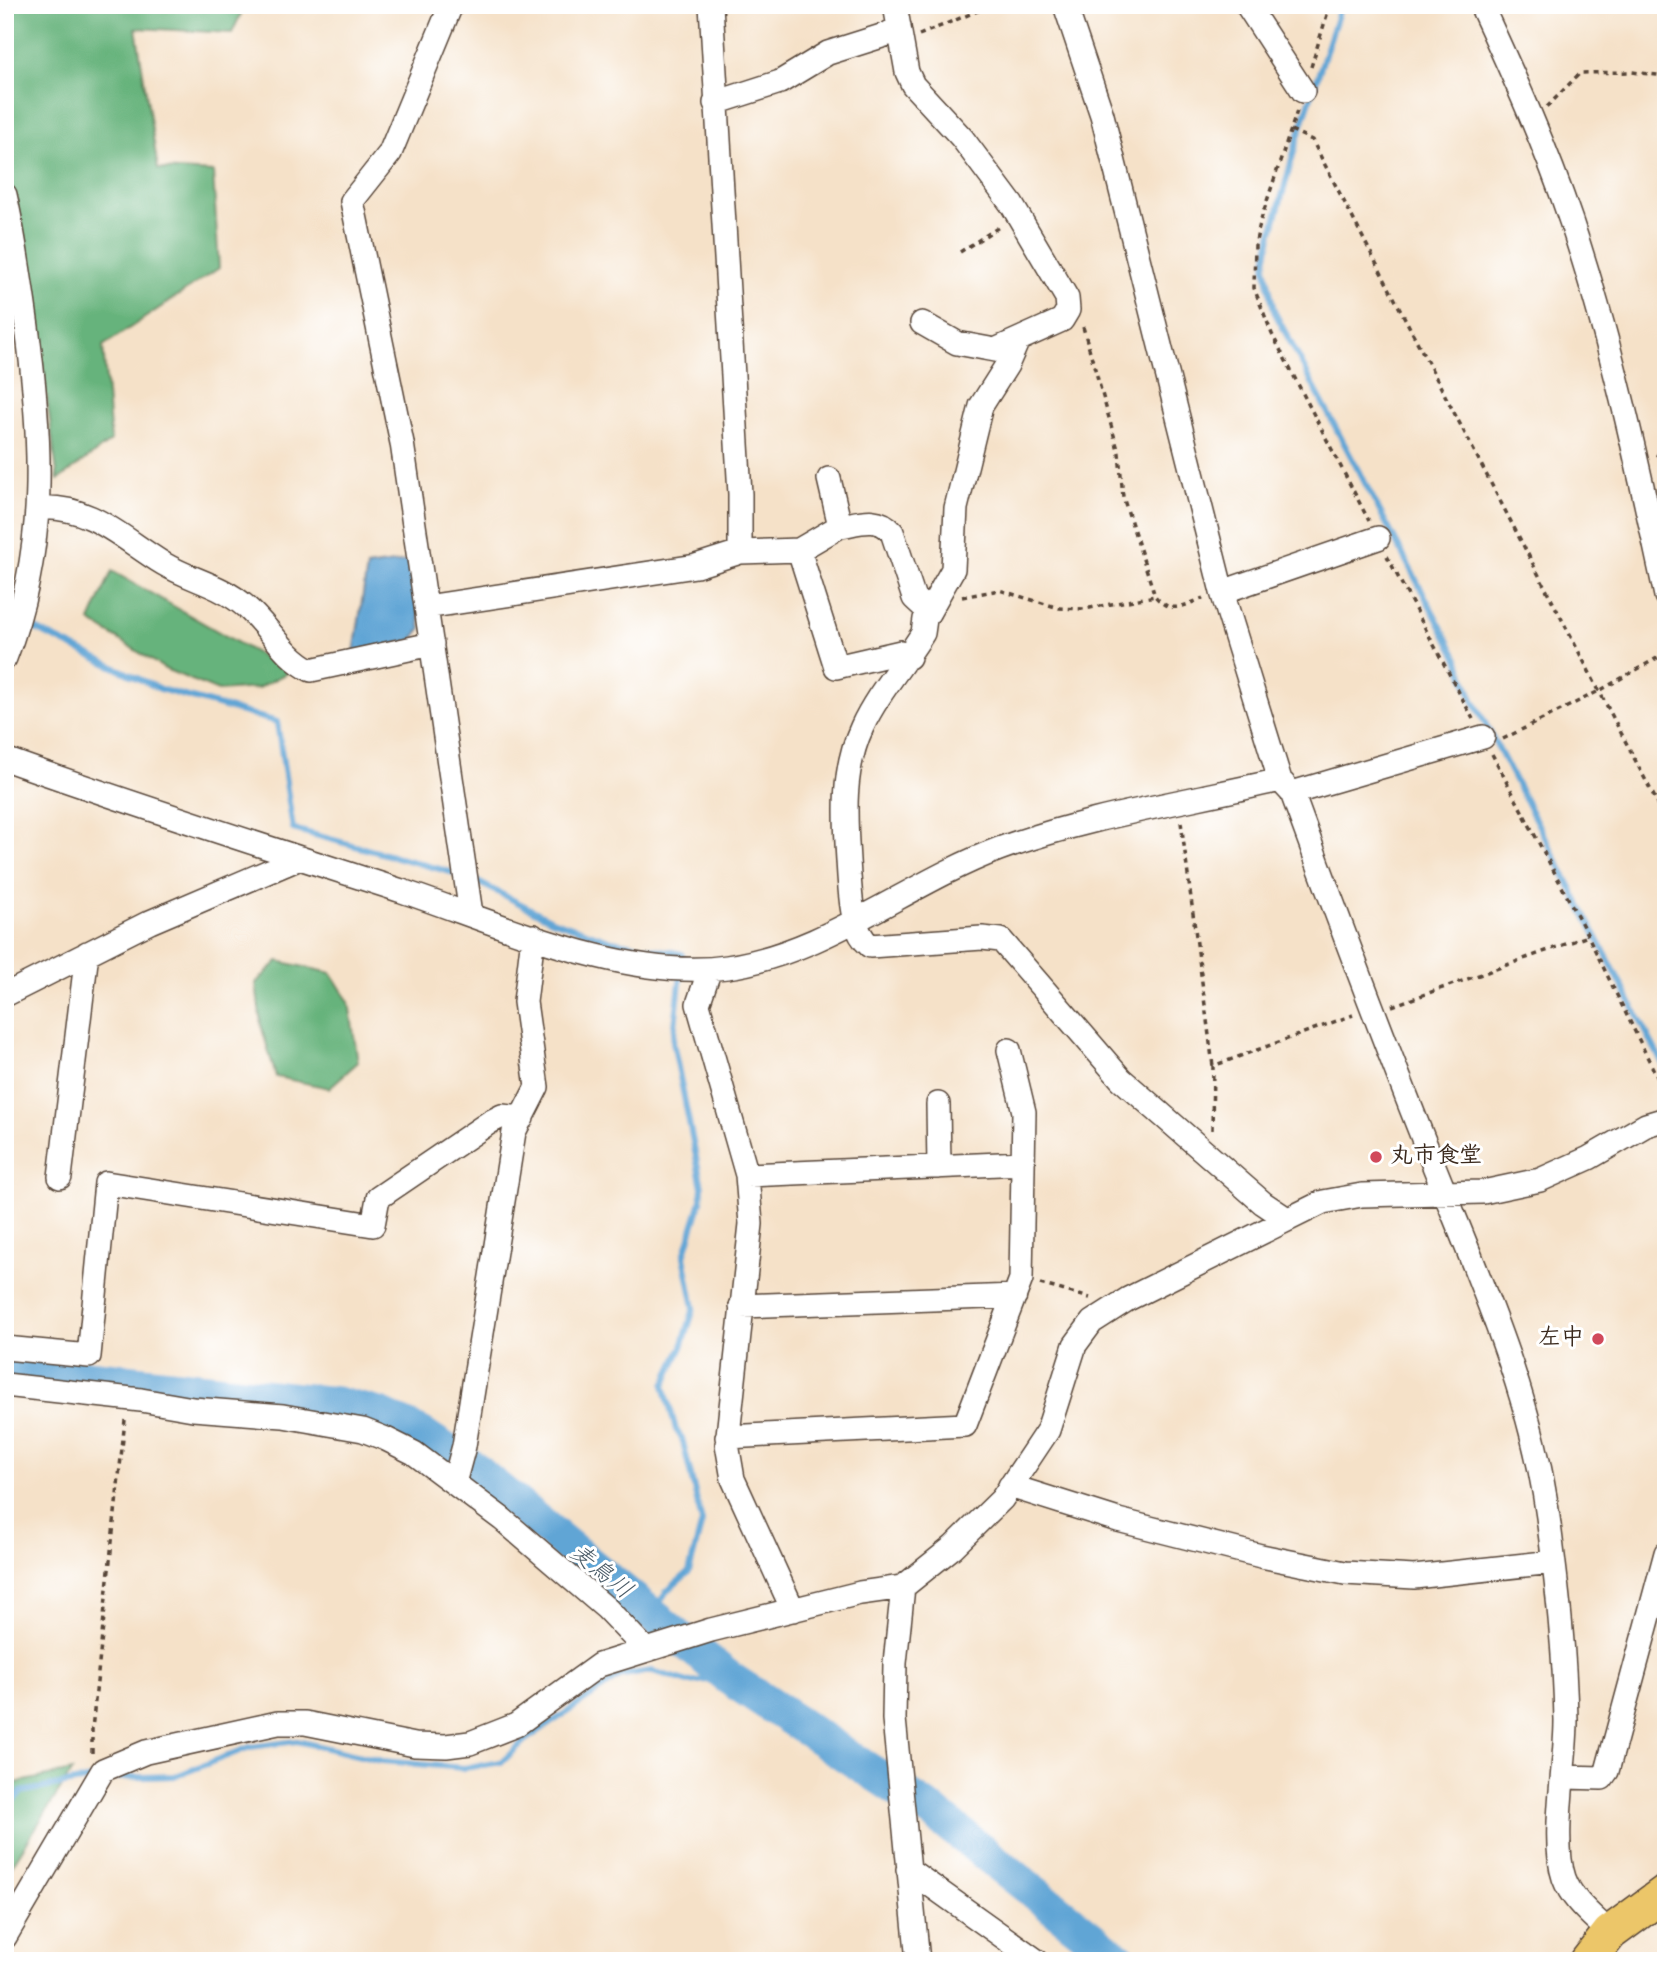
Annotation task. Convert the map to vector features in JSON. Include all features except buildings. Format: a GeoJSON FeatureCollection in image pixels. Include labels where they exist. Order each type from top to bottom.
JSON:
{"type":"FeatureCollection","features":[{"type":"Feature","properties":{"kind":"highway"},"geometry":{"type":"LineString","coordinates":[[1588,1961],[1610,1933],[1666,1892]]}},
{"type":"Feature","properties":{"kind":"street"},"geometry":{"type":"LineString","coordinates":[[452,5],[390,153],[352,201],[402,443],[471,914]]}},
{"type":"Feature","properties":{"kind":"street"},"geometry":{"type":"LineString","coordinates":[[710,5],[742,526],[740,552]]}},
{"type":"Feature","properties":{"kind":"street"},"geometry":{"type":"LineString","coordinates":[[1065,5],[1102,115],[1222,592],[1286,787],[1444,1192],[1494,1309],[1525,1404],[1546,1505],[1563,1631],[1564,1777],[1559,1857],[1565,1880],[1576,1900],[1610,1933]]}},
{"type":"Feature","properties":{"kind":"street"},"geometry":{"type":"LineString","coordinates":[[1247,5],[1303,92]]}},
{"type":"Feature","properties":{"kind":"street"},"geometry":{"type":"LineString","coordinates":[[1481,5],[1534,121],[1571,221],[1604,328],[1666,596]]}},
{"type":"Feature","properties":{"kind":"street"},"geometry":{"type":"LineString","coordinates":[[716,103],[780,82],[828,53],[888,34],[898,23]]}},
{"type":"Feature","properties":{"kind":"street"},"geometry":{"type":"LineString","coordinates":[[898,23],[913,85],[980,160],[1018,215],[1067,303],[1068,310],[1062,320],[995,350],[957,342],[922,323]]}},
{"type":"Feature","properties":{"kind":"street"},"geometry":{"type":"LineString","coordinates":[[5,195],[16,244],[32,373],[38,433],[39,508],[28,589],[5,658]]}},
{"type":"Feature","properties":{"kind":"street"},"geometry":{"type":"LineString","coordinates":[[1018,340],[1007,365],[981,406],[956,508],[953,569],[933,604],[923,633],[862,726],[847,776],[846,811],[854,919],[863,940],[870,946],[982,937],[1001,940],[1121,1079],[1263,1203],[1287,1219]]}},
{"type":"Feature","properties":{"kind":"street"},"geometry":{"type":"LineString","coordinates":[[829,479],[840,526]]}},
{"type":"Feature","properties":{"kind":"street"},"geometry":{"type":"LineString","coordinates":[[39,508],[62,507],[78,510],[166,566],[217,586],[245,606],[296,661],[311,670],[432,644]]}},
{"type":"Feature","properties":{"kind":"street"},"geometry":{"type":"LineString","coordinates":[[426,607],[695,566],[740,552],[799,550],[840,526],[877,521],[886,524],[892,532],[914,598],[933,604]]}},
{"type":"Feature","properties":{"kind":"street"},"geometry":{"type":"LineString","coordinates":[[1222,592],[1378,538]]}},
{"type":"Feature","properties":{"kind":"street"},"geometry":{"type":"LineString","coordinates":[[799,550],[836,667],[901,652],[909,657]]}},
{"type":"Feature","properties":{"kind":"street"},"geometry":{"type":"LineString","coordinates":[[5,759],[127,803],[533,936],[616,960],[667,968],[710,969],[762,958],[801,945],[1000,849],[1104,819],[1286,787],[1485,742]]}},
{"type":"Feature","properties":{"kind":"street"},"geometry":{"type":"LineString","coordinates":[[5,995],[150,922],[300,858]]}},
{"type":"Feature","properties":{"kind":"street"},"geometry":{"type":"LineString","coordinates":[[454,1483],[464,1446],[514,1132],[537,1087],[524,1002],[533,936]]}},
{"type":"Feature","properties":{"kind":"street"},"geometry":{"type":"LineString","coordinates":[[60,1177],[87,953]]}},
{"type":"Feature","properties":{"kind":"street"},"geometry":{"type":"LineString","coordinates":[[710,969],[698,1004],[747,1175],[751,1224],[727,1437],[733,1479],[793,1610]]}},
{"type":"Feature","properties":{"kind":"street"},"geometry":{"type":"LineString","coordinates":[[727,1437],[965,1425],[1018,1287],[1024,1112],[1009,1050]]}},
{"type":"Feature","properties":{"kind":"street"},"geometry":{"type":"LineString","coordinates":[[938,1104],[939,1167]]}},
{"type":"Feature","properties":{"kind":"street"},"geometry":{"type":"LineString","coordinates":[[5,1348],[89,1356],[106,1183],[373,1225],[378,1198],[491,1122],[502,1116],[522,1118]]}},
{"type":"Feature","properties":{"kind":"street"},"geometry":{"type":"LineString","coordinates":[[6,1935],[103,1770],[146,1752],[278,1723],[305,1723],[415,1745],[446,1746],[470,1743],[516,1725],[599,1665],[645,1649],[793,1610],[860,1593],[903,1587],[953,1547],[1010,1486],[1048,1430],[1075,1345],[1092,1322],[1109,1311],[1323,1202],[1362,1195],[1483,1192],[1540,1180],[1589,1158],[1646,1125],[1666,1119]]}},
{"type":"Feature","properties":{"kind":"street"},"geometry":{"type":"LineString","coordinates":[[747,1175],[1023,1163]]}},
{"type":"Feature","properties":{"kind":"street"},"geometry":{"type":"LineString","coordinates":[[741,1306],[1018,1287]]}},
{"type":"Feature","properties":{"kind":"street"},"geometry":{"type":"LineString","coordinates":[[5,1385],[283,1416],[363,1430],[414,1453],[454,1483],[607,1609],[645,1649]]}},
{"type":"Feature","properties":{"kind":"street"},"geometry":{"type":"LineString","coordinates":[[1010,1486],[1118,1520],[1261,1556],[1345,1573],[1415,1577],[1553,1562]]}},
{"type":"Feature","properties":{"kind":"street"},"geometry":{"type":"LineString","coordinates":[[1564,1777],[1602,1778],[1607,1771],[1666,1553]]}},
{"type":"Feature","properties":{"kind":"street"},"geometry":{"type":"LineString","coordinates":[[903,1587],[895,1663],[894,1719],[918,1961]]}},
{"type":"Feature","properties":{"kind":"street"},"geometry":{"type":"LineString","coordinates":[[908,1869],[1037,1961]]}},
{"type":"Feature","properties":{"kind":"path"},"geometry":{"type":"LineString","coordinates":[[898,23],[932,31],[981,10],[981,5]]}},
{"type":"Feature","properties":{"kind":"path"},"geometry":{"type":"LineString","coordinates":[[1330,5],[1261,219],[1255,246],[1254,288],[1267,322],[1588,936],[1666,1095]]}},
{"type":"Feature","properties":{"kind":"path"},"geometry":{"type":"LineString","coordinates":[[1534,121],[1580,74],[1632,72],[1666,76]]}},
{"type":"Feature","properties":{"kind":"path"},"geometry":{"type":"LineString","coordinates":[[1291,130],[1312,140],[1656,800],[1666,834]]}},
{"type":"Feature","properties":{"kind":"path"},"geometry":{"type":"LineString","coordinates":[[960,252],[1018,215]]}},
{"type":"Feature","properties":{"kind":"path"},"geometry":{"type":"LineString","coordinates":[[1067,303],[1081,319],[1119,453],[1123,497],[1155,596],[1165,608],[1172,610],[1222,592]]}},
{"type":"Feature","properties":{"kind":"path"},"geometry":{"type":"LineString","coordinates":[[933,604],[988,591],[1006,592],[1059,608],[1084,610],[1155,596]]}},
{"type":"Feature","properties":{"kind":"path"},"geometry":{"type":"LineString","coordinates":[[1485,742],[1599,691],[1666,653]]}},
{"type":"Feature","properties":{"kind":"path"},"geometry":{"type":"LineString","coordinates":[[1178,804],[1213,1066],[1212,1140],[1202,1150]]}},
{"type":"Feature","properties":{"kind":"path"},"geometry":{"type":"LineString","coordinates":[[1213,1066],[1588,936]]}},
{"type":"Feature","properties":{"kind":"path"},"geometry":{"type":"LineString","coordinates":[[1018,1287],[1094,1299],[1109,1311]]}},
{"type":"Feature","properties":{"kind":"path"},"geometry":{"type":"LineString","coordinates":[[103,1770],[93,1757],[92,1729],[127,1400]]}},
{"type":"Feature","properties":{"kind":"green space"},"geometry":{"type":"Polygon","coordinates":[[[5,5],[245,5],[232,33],[136,28],[158,169],[213,172],[219,268],[103,346],[111,441],[58,480],[25,239],[5,241],[5,5]]]}},
{"type":"Feature","properties":{"kind":"green space"},"geometry":{"type":"Polygon","coordinates":[[[112,571],[289,672],[258,688],[218,691],[165,669],[90,621],[112,571]]]}},
{"type":"Feature","properties":{"kind":"green space"},"geometry":{"type":"Polygon","coordinates":[[[278,961],[331,973],[349,1002],[358,1062],[329,1088],[276,1077],[261,1025],[256,983],[278,961]]]}},
{"type":"Feature","properties":{"kind":"green space"},"geometry":{"type":"Polygon","coordinates":[[[72,1771],[5,1876],[5,1785],[72,1771]]]}},
{"type":"Feature","properties":{"kind":"water"},"geometry":{"type":"Polygon","coordinates":[[[407,561],[411,566],[421,629],[412,640],[354,653],[367,567],[407,561]]]}},
{"type":"Feature","properties":{"kind":"waterway"},"geometry":{"type":"LineString","coordinates":[[1341,5],[1298,137],[1271,236],[1265,266],[1274,311],[1458,659],[1473,700],[1666,1070]]}},
{"type":"Feature","properties":{"kind":"waterway"},"geometry":{"type":"LineString","coordinates":[[23,623],[160,689],[277,722],[293,829],[458,874]]}},
{"type":"Feature","properties":{"kind":"waterway"},"geometry":{"type":"LineString","coordinates":[[472,879],[552,920],[612,941],[682,954],[681,963]]}},
{"type":"Feature","properties":{"kind":"waterway"},"geometry":{"type":"LineString","coordinates":[[652,1616],[666,1592],[689,1572],[702,1522],[682,1438],[676,1430],[664,1385],[682,1347],[694,1308],[684,1256],[701,1201],[702,1187],[673,1042],[681,974]]}},
{"type":"Feature","properties":{"kind":"waterway","name":"麦鳥川"},"geometry":{"type":"LineString","coordinates":[[5,1368],[336,1404],[380,1415],[421,1434],[470,1466],[729,1678],[934,1813],[1121,1961]]}},
{"type":"Feature","properties":{"kind":"waterway"},"geometry":{"type":"LineString","coordinates":[[110,1778],[176,1776],[250,1747],[297,1741],[382,1761],[464,1768],[502,1762],[524,1741],[622,1675],[653,1671],[688,1682],[729,1678]]}},
{"type":"Feature","properties":{"kind":"waterway"},"geometry":{"type":"LineString","coordinates":[[5,1810],[21,1792],[92,1779]]}},
{"type":"Feature","properties":{"kind":"place","name":"丸市食堂"},"geometry":{"type":"Point","coordinates":[1376,1157]}},
{"type":"Feature","properties":{"kind":"place","name":"左中"},"geometry":{"type":"Point","coordinates":[1598,1339]}}]}
